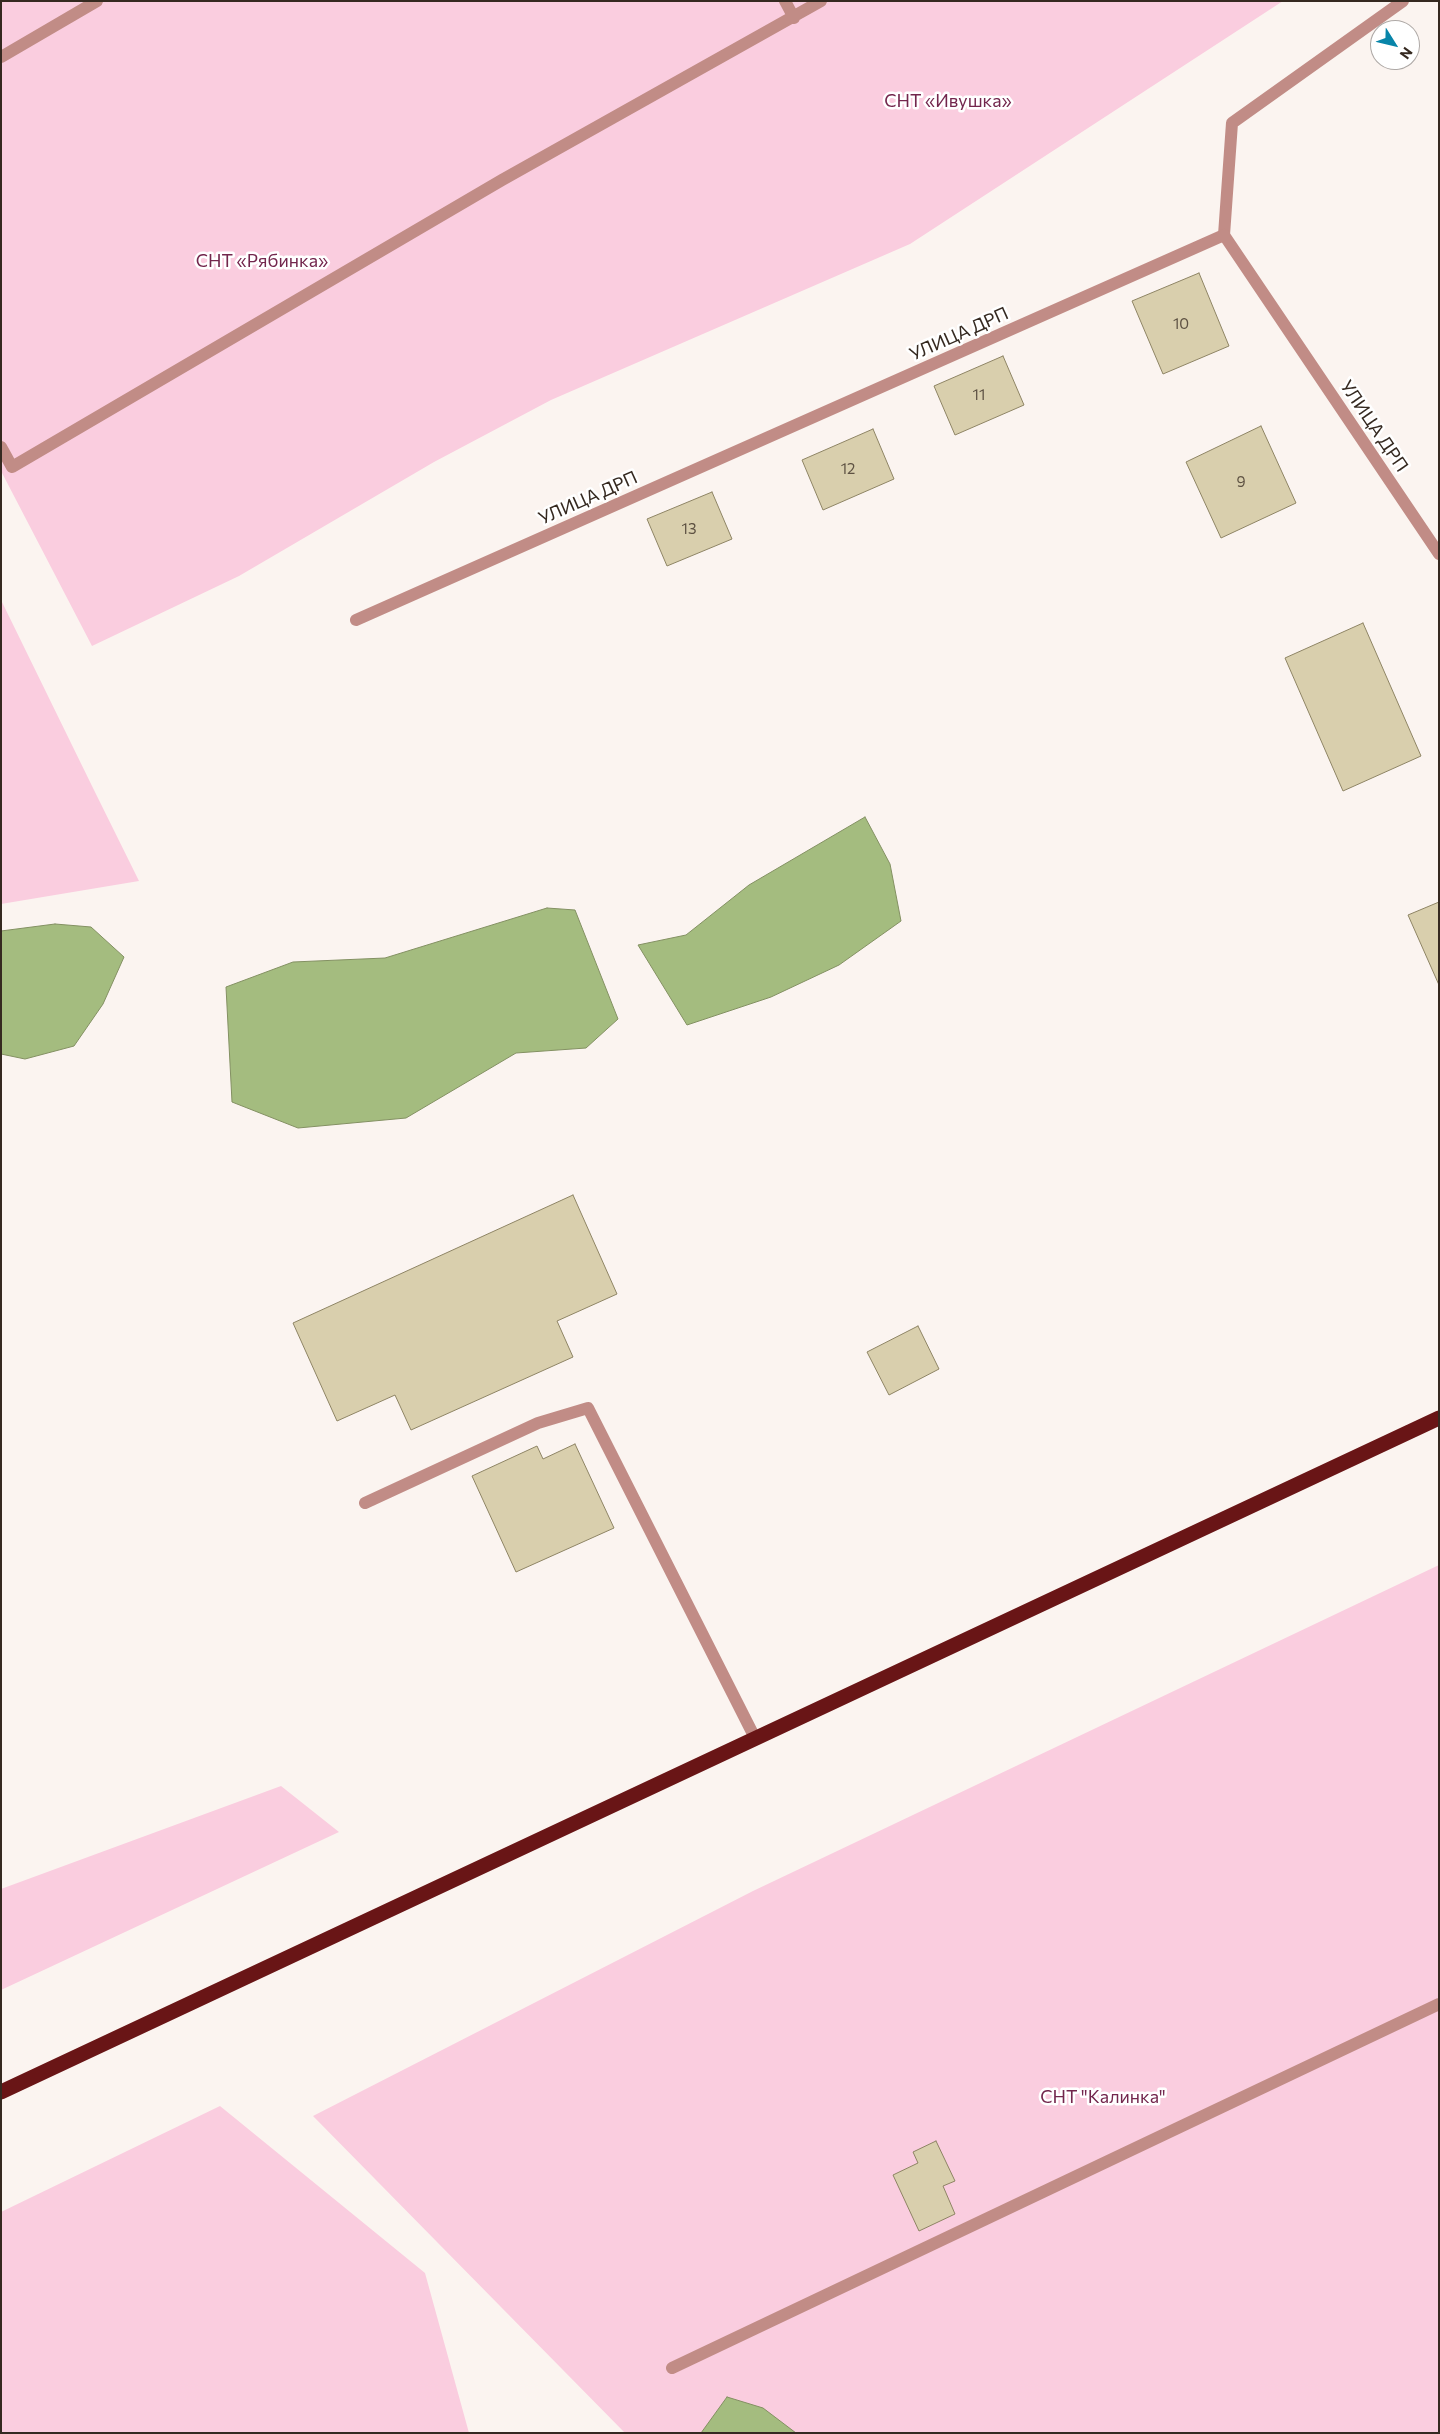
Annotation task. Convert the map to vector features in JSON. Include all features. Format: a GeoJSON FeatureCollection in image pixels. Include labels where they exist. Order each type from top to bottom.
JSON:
{"type":"FeatureCollection","features":[{"type":"Feature","properties":{"kind":"highway"},"geometry":{"type":"LineString","coordinates":[[1,2092],[1439,1418]]}},
{"type":"Feature","properties":{"kind":"street"},"geometry":{"type":"LineString","coordinates":[[1,57],[97,1]]}},
{"type":"Feature","properties":{"kind":"street"},"geometry":{"type":"LineString","coordinates":[[785,1],[794,18]]}},
{"type":"Feature","properties":{"kind":"street"},"geometry":{"type":"LineString","coordinates":[[1,447],[12,467],[502,180],[794,18],[821,1]]}},
{"type":"Feature","properties":{"kind":"street"},"geometry":{"type":"LineString","coordinates":[[1224,235],[1232,123],[1403,1]]}},
{"type":"Feature","properties":{"kind":"street","name":"УЛИЦА ДРП"},"geometry":{"type":"LineString","coordinates":[[356,620],[1224,235],[1439,554]]}},
{"type":"Feature","properties":{"kind":"street"},"geometry":{"type":"LineString","coordinates":[[366,1503],[538,1423],[588,1408],[755,1738]]}},
{"type":"Feature","properties":{"kind":"street"},"geometry":{"type":"LineString","coordinates":[[672,2368],[1439,2004]]}},
{"type":"Feature","properties":{"kind":"green space","name":"СНТ «Рябинка»"},"geometry":{"type":"Polygon","coordinates":[[[1,1],[1283,1],[910,244],[551,400],[434,462],[239,576],[92,646],[1,471],[1,1]]]}},
{"type":"Feature","properties":{"kind":"green space"},"geometry":{"type":"Polygon","coordinates":[[[1,600],[92,786],[139,881],[1,904],[1,600]]]}},
{"type":"Feature","properties":{"kind":"green space","name":"СНТ \"Калинка\""},"geometry":{"type":"Polygon","coordinates":[[[1439,1565],[1439,2433],[625,2433],[313,2116],[753,1891],[1439,1565]]]}},
{"type":"Feature","properties":{"kind":"green space"},"geometry":{"type":"Polygon","coordinates":[[[281,1786],[339,1832],[1,1990],[1,1889],[281,1786]]]}},
{"type":"Feature","properties":{"kind":"green space"},"geometry":{"type":"Polygon","coordinates":[[[220,2106],[425,2273],[469,2433],[1,2433],[1,2212],[220,2106]]]}},
{"type":"Feature","properties":{"kind":"shaded area"},"geometry":{"type":"Polygon","coordinates":[[[865,817],[890,864],[901,921],[839,965],[771,997],[687,1025],[638,945],[686,935],[749,885],[865,817]]]}},
{"type":"Feature","properties":{"kind":"shaded area"},"geometry":{"type":"Polygon","coordinates":[[[547,908],[575,910],[618,1019],[586,1048],[516,1053],[406,1118],[298,1128],[232,1102],[226,987],[293,962],[385,958],[547,908]]]}},
{"type":"Feature","properties":{"kind":"shaded area"},"geometry":{"type":"Polygon","coordinates":[[[55,924],[91,927],[124,957],[103,1004],[74,1046],[25,1059],[1,1054],[1,931],[55,924]]]}},
{"type":"Feature","properties":{"kind":"shaded area"},"geometry":{"type":"Polygon","coordinates":[[[727,2397],[763,2408],[796,2433],[701,2433],[727,2397]]]}},
{"type":"Feature","properties":{"kind":"building"},"geometry":{"type":"Polygon","coordinates":[[[1199,273],[1229,346],[1163,374],[1132,301],[1199,273]]]}},
{"type":"Feature","properties":{"kind":"building"},"geometry":{"type":"Polygon","coordinates":[[[1003,356],[1024,405],[955,435],[934,386],[1003,356]]]}},
{"type":"Feature","properties":{"kind":"building"},"geometry":{"type":"Polygon","coordinates":[[[1261,426],[1296,503],[1221,538],[1186,462],[1261,426]]]}},
{"type":"Feature","properties":{"kind":"building"},"geometry":{"type":"Polygon","coordinates":[[[873,429],[894,479],[823,510],[802,460],[873,429]]]}},
{"type":"Feature","properties":{"kind":"building"},"geometry":{"type":"Polygon","coordinates":[[[712,492],[732,539],[667,566],[647,519],[712,492]]]}},
{"type":"Feature","properties":{"kind":"building"},"geometry":{"type":"Polygon","coordinates":[[[1363,623],[1421,756],[1343,791],[1285,658],[1363,623]]]}},
{"type":"Feature","properties":{"kind":"building"},"geometry":{"type":"Polygon","coordinates":[[[1439,902],[1439,985],[1408,915],[1439,902]]]}},
{"type":"Feature","properties":{"kind":"building"},"geometry":{"type":"Polygon","coordinates":[[[573,1195],[617,1294],[557,1321],[573,1357],[411,1430],[395,1395],[337,1421],[293,1323],[573,1195]]]}},
{"type":"Feature","properties":{"kind":"building"},"geometry":{"type":"Polygon","coordinates":[[[918,1326],[939,1369],[889,1395],[867,1352],[918,1326]]]}},
{"type":"Feature","properties":{"kind":"building"},"geometry":{"type":"Polygon","coordinates":[[[575,1444],[614,1528],[516,1572],[472,1476],[537,1446],[543,1459],[575,1444]]]}},
{"type":"Feature","properties":{"kind":"building"},"geometry":{"type":"Polygon","coordinates":[[[936,2141],[955,2181],[943,2186],[955,2214],[919,2231],[893,2175],[918,2163],[913,2152],[936,2141]]]}},
{"type":"Feature","properties":{"kind":"park label","name":"СНТ «Ивушка»"},"geometry":{"type":"Point","coordinates":[948,101]}}]}
